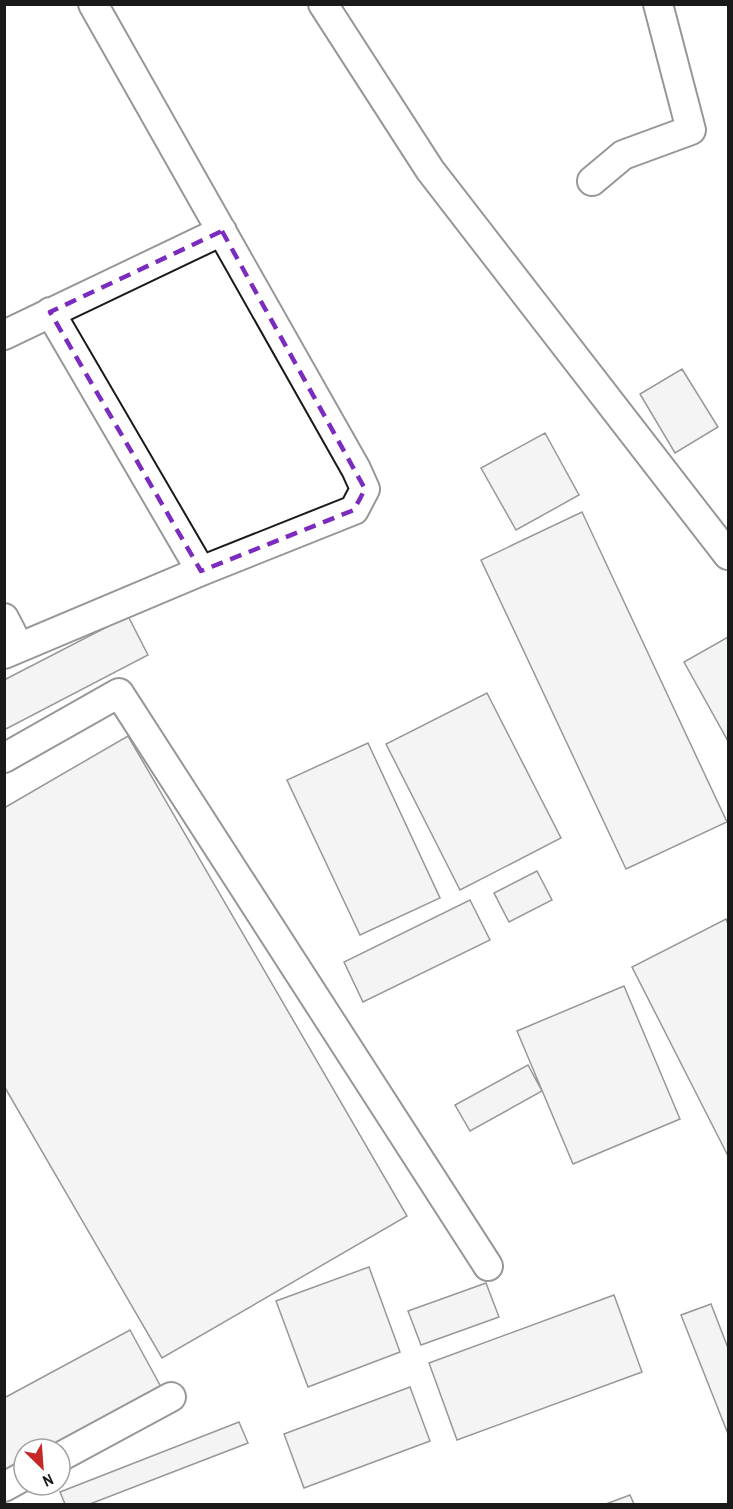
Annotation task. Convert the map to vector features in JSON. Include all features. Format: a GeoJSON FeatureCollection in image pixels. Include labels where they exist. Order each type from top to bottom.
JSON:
{"type":"FeatureCollection","features":[{"type":"Feature","properties":{"kind":"street"},"geometry":{"type":"LineString","coordinates":[[4,618],[12,650],[354,510],[364,489],[356,469],[93,4]]}},
{"type":"Feature","properties":{"kind":"street"},"geometry":{"type":"LineString","coordinates":[[323,4],[430,170],[727,550]]}},
{"type":"Feature","properties":{"kind":"street"},"geometry":{"type":"LineString","coordinates":[[592,181],[623,155],[691,130],[658,4]]}},
{"type":"Feature","properties":{"kind":"street"},"geometry":{"type":"LineString","coordinates":[[4,335],[222,231]]}},
{"type":"Feature","properties":{"kind":"street"},"geometry":{"type":"LineString","coordinates":[[50,312],[201,571]]}},
{"type":"Feature","properties":{"kind":"street"},"geometry":{"type":"LineString","coordinates":[[4,758],[119,693],[488,1266]]}},
{"type":"Feature","properties":{"kind":"street"},"geometry":{"type":"LineString","coordinates":[[72,1451],[171,1397]]}},
{"type":"Feature","properties":{"kind":"highlighted area"},"geometry":{"type":"Polygon","coordinates":[[[222,231],[365,489],[354,510],[201,571],[50,312],[222,231]]]}},
{"type":"Feature","properties":{"kind":"building"},"geometry":{"type":"Polygon","coordinates":[[[682,369],[718,427],[675,453],[640,394],[682,369]]]}},
{"type":"Feature","properties":{"kind":"building"},"geometry":{"type":"Polygon","coordinates":[[[545,433],[579,495],[516,530],[481,468],[545,433]]]}},
{"type":"Feature","properties":{"kind":"building"},"geometry":{"type":"Polygon","coordinates":[[[582,512],[727,822],[626,869],[481,560],[582,512]]]}},
{"type":"Feature","properties":{"kind":"building"},"geometry":{"type":"Polygon","coordinates":[[[128,616],[148,655],[4,730],[4,680],[128,616]]]}},
{"type":"Feature","properties":{"kind":"building"},"geometry":{"type":"Polygon","coordinates":[[[728,637],[728,741],[684,662],[728,637]]]}},
{"type":"Feature","properties":{"kind":"building"},"geometry":{"type":"Polygon","coordinates":[[[487,693],[561,838],[460,890],[386,744],[487,693]]]}},
{"type":"Feature","properties":{"kind":"building"},"geometry":{"type":"Polygon","coordinates":[[[128,736],[407,1216],[162,1358],[4,1086],[4,808],[128,736]]]}},
{"type":"Feature","properties":{"kind":"building"},"geometry":{"type":"Polygon","coordinates":[[[368,743],[440,898],[360,935],[287,780],[368,743]]]}},
{"type":"Feature","properties":{"kind":"building"},"geometry":{"type":"Polygon","coordinates":[[[537,871],[552,900],[509,922],[494,893],[537,871]]]}},
{"type":"Feature","properties":{"kind":"building"},"geometry":{"type":"Polygon","coordinates":[[[470,900],[490,940],[363,1002],[344,962],[470,900]]]}},
{"type":"Feature","properties":{"kind":"building"},"geometry":{"type":"Polygon","coordinates":[[[726,919],[728,924],[728,1156],[632,967],[726,919]]]}},
{"type":"Feature","properties":{"kind":"building"},"geometry":{"type":"Polygon","coordinates":[[[624,986],[680,1119],[573,1164],[517,1031],[624,986]]]}},
{"type":"Feature","properties":{"kind":"building"},"geometry":{"type":"Polygon","coordinates":[[[528,1065],[542,1091],[470,1131],[455,1105],[528,1065]]]}},
{"type":"Feature","properties":{"kind":"building"},"geometry":{"type":"Polygon","coordinates":[[[369,1267],[400,1352],[308,1387],[276,1301],[369,1267]]]}},
{"type":"Feature","properties":{"kind":"building"},"geometry":{"type":"Polygon","coordinates":[[[486,1283],[499,1317],[421,1345],[408,1311],[486,1283]]]}},
{"type":"Feature","properties":{"kind":"building"},"geometry":{"type":"Polygon","coordinates":[[[614,1295],[642,1372],[457,1440],[429,1363],[614,1295]]]}},
{"type":"Feature","properties":{"kind":"building"},"geometry":{"type":"Polygon","coordinates":[[[711,1304],[728,1348],[728,1434],[681,1315],[711,1304]]]}},
{"type":"Feature","properties":{"kind":"building"},"geometry":{"type":"Polygon","coordinates":[[[130,1330],[161,1387],[69,1437],[12,1437],[12,1468],[4,1472],[4,1398],[130,1330]]]}},
{"type":"Feature","properties":{"kind":"building"},"geometry":{"type":"Polygon","coordinates":[[[410,1387],[430,1441],[304,1488],[284,1434],[410,1387]]]}},
{"type":"Feature","properties":{"kind":"building"},"geometry":{"type":"Polygon","coordinates":[[[239,1422],[248,1443],[90,1504],[65,1504],[62,1497],[72,1497],[72,1487],[239,1422]]]}},
{"type":"Feature","properties":{"kind":"building"},"geometry":{"type":"Polygon","coordinates":[[[630,1495],[634,1504],[606,1504],[630,1495]]]}}]}
